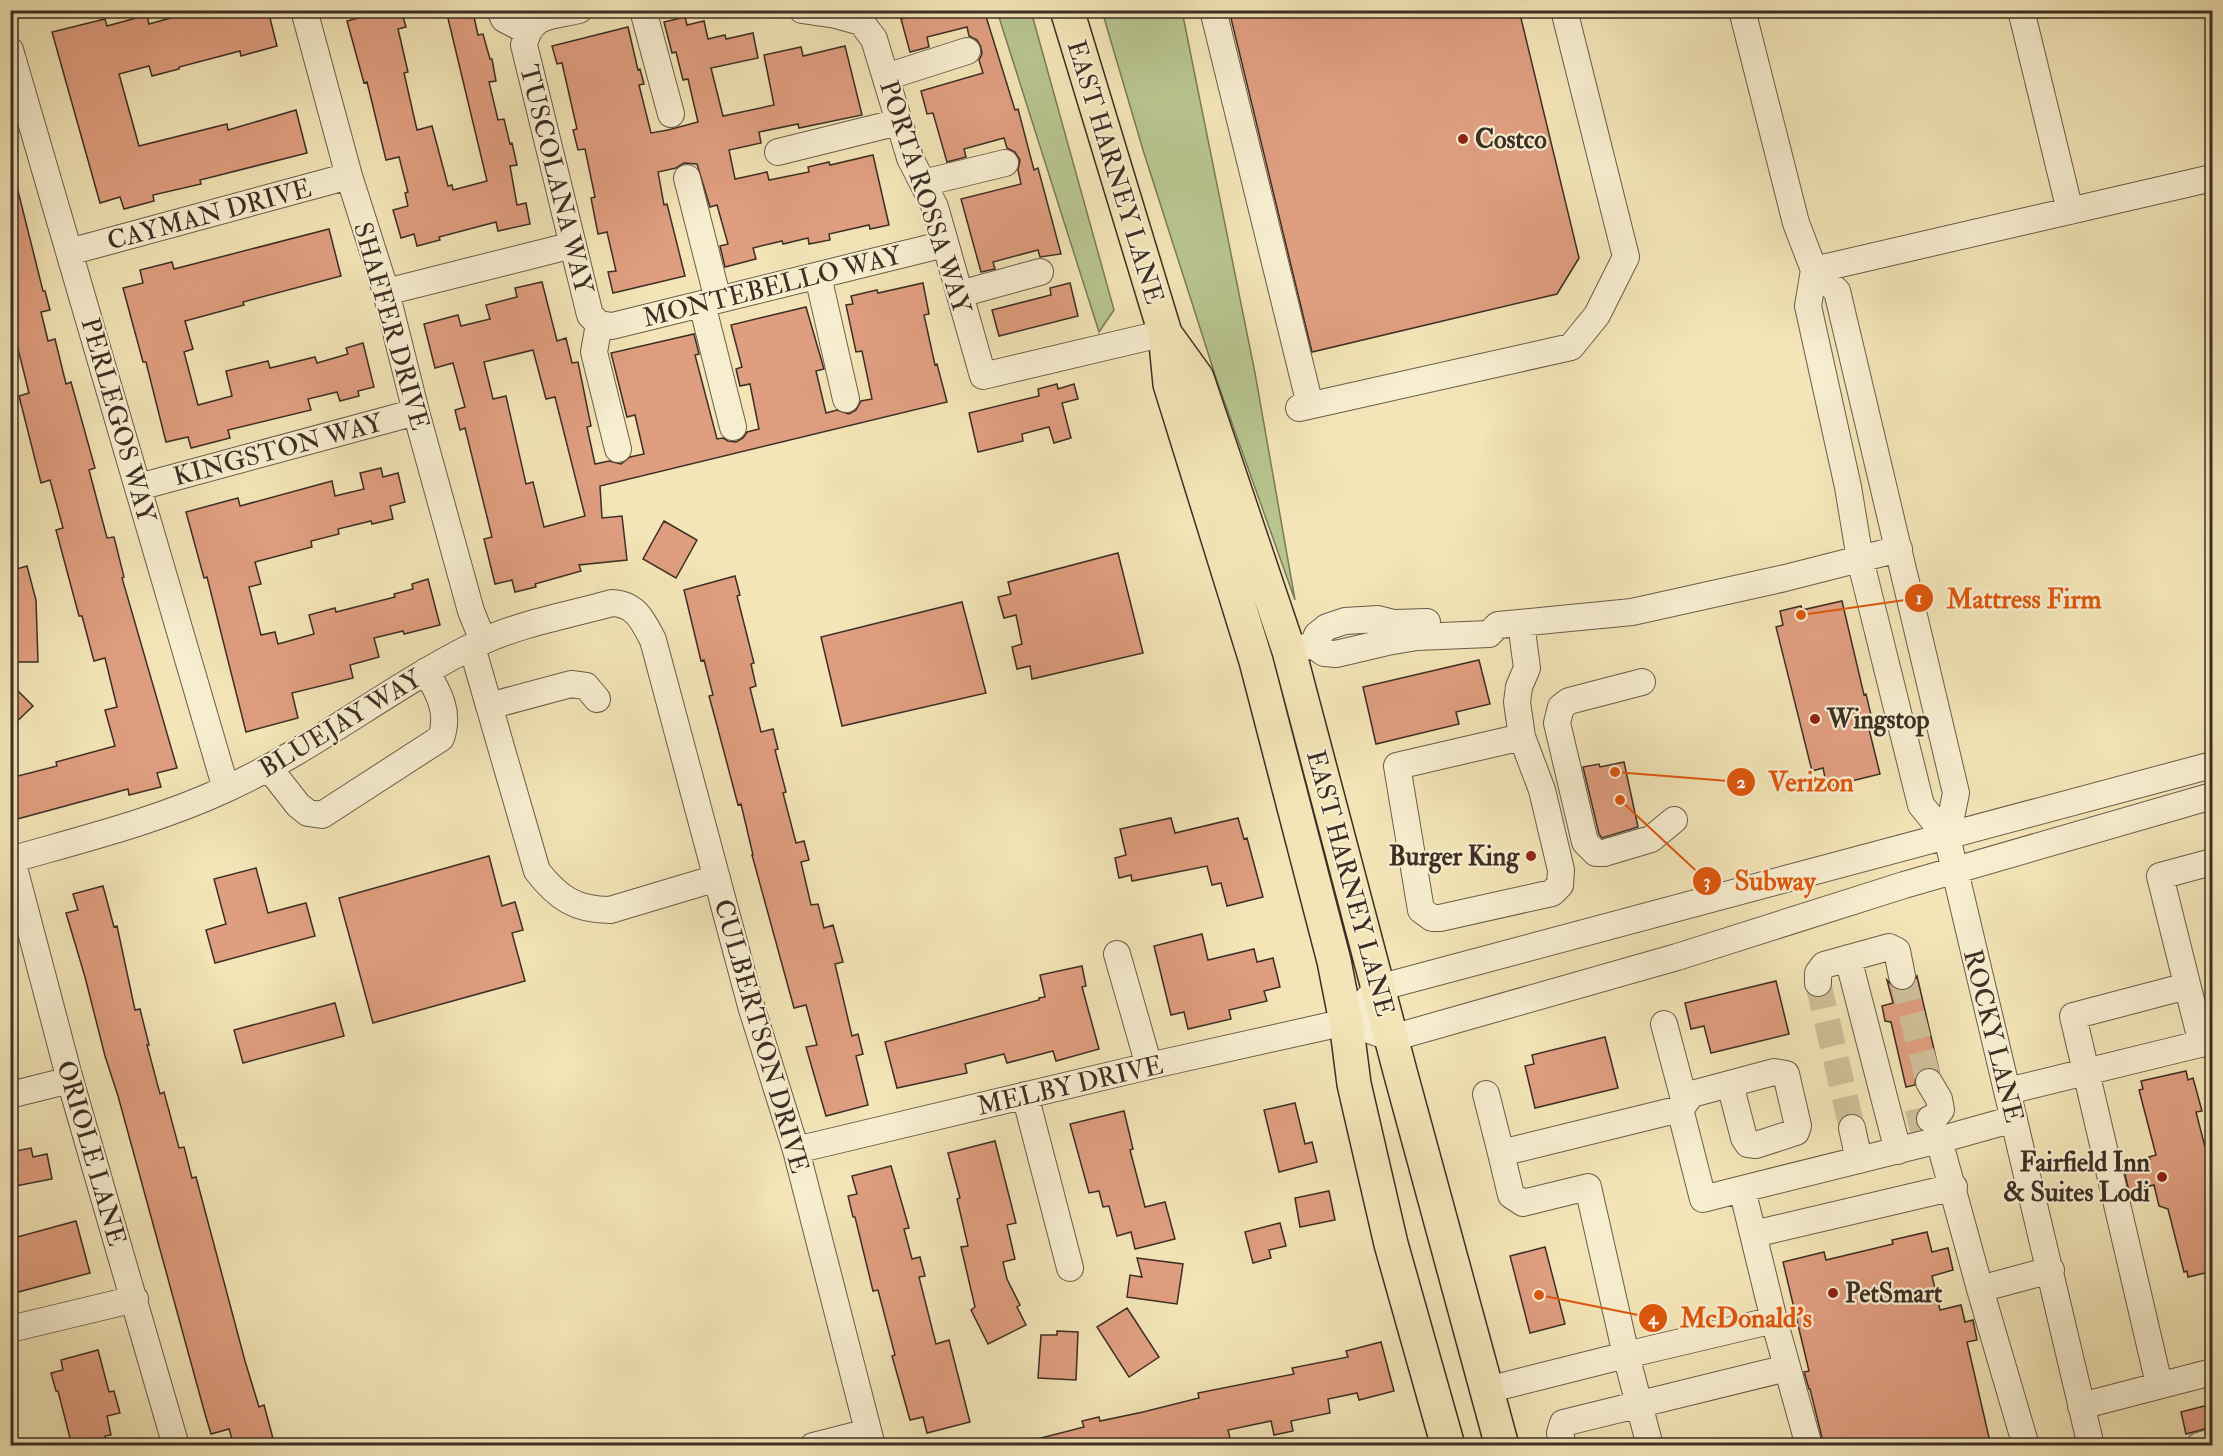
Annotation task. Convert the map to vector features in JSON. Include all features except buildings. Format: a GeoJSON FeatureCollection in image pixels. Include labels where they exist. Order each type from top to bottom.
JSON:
{"type":"FeatureCollection","features":[{"type":"Feature","properties":{"kind":"main road","name":"EAST HARNEY LANE"},"geometry":{"type":"LineString","coordinates":[[1067,10],[1165,333],[1170,384],[1256,661],[1334,961],[1346,1022],[1354,1084],[1392,1244],[1448,1446]]}},
{"type":"Feature","properties":{"kind":"main road","name":"EAST HARNEY LANE"},"geometry":{"type":"LineString","coordinates":[[1165,333],[1197,378],[1301,648],[1378,988],[1502,1446]]}},
{"type":"Feature","properties":{"kind":"street","name":"SHAFFER DRIVE"},"geometry":{"type":"LineString","coordinates":[[304,10],[350,176],[386,292],[416,412],[471,610],[489,706],[537,871],[548,886],[572,904],[592,910],[610,910],[717,878]]}},
{"type":"Feature","properties":{"kind":"street"},"geometry":{"type":"LineString","coordinates":[[500,10],[504,19],[527,31],[536,21],[579,10]]}},
{"type":"Feature","properties":{"kind":"street"},"geometry":{"type":"LineString","coordinates":[[643,10],[671,114]]}},
{"type":"Feature","properties":{"kind":"street","name":"PORTA ROSSA WAY"},"geometry":{"type":"LineString","coordinates":[[802,10],[836,15],[861,22],[874,39],[910,158],[935,207],[983,376],[1165,333]]}},
{"type":"Feature","properties":{"kind":"street"},"geometry":{"type":"LineString","coordinates":[[1213,10],[1305,406],[1571,347],[1598,315],[1626,257],[1564,10]]}},
{"type":"Feature","properties":{"kind":"street"},"geometry":{"type":"LineString","coordinates":[[1742,10],[1796,223],[1814,270],[1837,291],[1956,793],[1947,837]]}},
{"type":"Feature","properties":{"kind":"street"},"geometry":{"type":"LineString","coordinates":[[2021,10],[2070,211]]}},
{"type":"Feature","properties":{"kind":"street","name":"TUSCOLANA WAY"},"geometry":{"type":"LineString","coordinates":[[527,31],[524,45],[590,315],[599,324]]}},
{"type":"Feature","properties":{"kind":"street","name":"PERLEGOS WAY"},"geometry":{"type":"LineString","coordinates":[[10,50],[226,789]]}},
{"type":"Feature","properties":{"kind":"street"},"geometry":{"type":"LineString","coordinates":[[886,77],[968,51]]}},
{"type":"Feature","properties":{"kind":"street"},"geometry":{"type":"LineString","coordinates":[[778,152],[899,122]]}},
{"type":"Feature","properties":{"kind":"street"},"geometry":{"type":"LineString","coordinates":[[923,183],[1005,163]]}},
{"type":"Feature","properties":{"kind":"street","name":"CAYMAN DRIVE"},"geometry":{"type":"LineString","coordinates":[[69,252],[350,176]]}},
{"type":"Feature","properties":{"kind":"street"},"geometry":{"type":"LineString","coordinates":[[687,178],[733,427]]}},
{"type":"Feature","properties":{"kind":"street"},"geometry":{"type":"LineString","coordinates":[[1814,270],[2212,178]]}},
{"type":"Feature","properties":{"kind":"street","name":"MONTEBELLO WAY"},"geometry":{"type":"LineString","coordinates":[[599,324],[612,326],[945,244]]}},
{"type":"Feature","properties":{"kind":"street"},"geometry":{"type":"LineString","coordinates":[[386,292],[573,245]]}},
{"type":"Feature","properties":{"kind":"street"},"geometry":{"type":"LineString","coordinates":[[1814,270],[1808,306],[1848,487],[1860,559],[1921,805],[1947,837]]}},
{"type":"Feature","properties":{"kind":"street"},"geometry":{"type":"LineString","coordinates":[[960,294],[1040,272]]}},
{"type":"Feature","properties":{"kind":"street"},"geometry":{"type":"LineString","coordinates":[[818,276],[846,399]]}},
{"type":"Feature","properties":{"kind":"street"},"geometry":{"type":"LineString","coordinates":[[599,324],[594,352],[618,449]]}},
{"type":"Feature","properties":{"kind":"street","name":"KINGSTON WAY"},"geometry":{"type":"LineString","coordinates":[[139,487],[416,412]]}},
{"type":"Feature","properties":{"kind":"street"},"geometry":{"type":"LineString","coordinates":[[1301,648],[1336,654],[1418,637],[1489,634],[1509,624],[1632,612],[1785,579],[1899,549]]}},
{"type":"Feature","properties":{"kind":"street","name":"BLUEJAY WAY"},"geometry":{"type":"LineString","coordinates":[[11,860],[166,815],[226,789],[289,757],[426,671],[477,644],[513,630],[612,603],[633,609],[641,616],[653,640]]}},
{"type":"Feature","properties":{"kind":"street"},"geometry":{"type":"LineString","coordinates":[[1509,624],[1527,668],[1519,687],[1517,702],[1522,736],[1542,790],[1561,870],[1560,885],[1552,893],[1432,918],[1421,910],[1397,766],[1522,736]]}},
{"type":"Feature","properties":{"kind":"street","name":"CULBERTSON DRIVE"},"geometry":{"type":"LineString","coordinates":[[653,640],[751,1006],[796,1150],[870,1439]]}},
{"type":"Feature","properties":{"kind":"street"},"geometry":{"type":"LineString","coordinates":[[268,768],[298,805],[308,813],[322,815],[441,738],[446,724],[442,703],[426,671]]}},
{"type":"Feature","properties":{"kind":"street"},"geometry":{"type":"LineString","coordinates":[[1642,682],[1569,701],[1561,707],[1557,723],[1585,842],[1596,853],[1604,853],[1651,839],[1674,820]]}},
{"type":"Feature","properties":{"kind":"street"},"geometry":{"type":"LineString","coordinates":[[489,706],[571,684],[586,686],[597,699]]}},
{"type":"Feature","properties":{"kind":"street"},"geometry":{"type":"LineString","coordinates":[[2211,802],[1904,885],[1677,957],[1392,1038],[1346,1022],[1378,988],[2212,765]]}},
{"type":"Feature","properties":{"kind":"street","name":"ROCKY LANE"},"geometry":{"type":"LineString","coordinates":[[1947,837],[2091,1446]]}},
{"type":"Feature","properties":{"kind":"street","name":"ORIOLE LANE"},"geometry":{"type":"LineString","coordinates":[[11,860],[70,1080],[176,1446]]}},
{"type":"Feature","properties":{"kind":"street"},"geometry":{"type":"LineString","coordinates":[[2008,1091],[2207,1042],[2187,986],[2160,876],[2212,862]]}},
{"type":"Feature","properties":{"kind":"street"},"geometry":{"type":"LineString","coordinates":[[1818,983],[1818,972],[1824,964],[1889,947],[1897,951],[1902,976]]}},
{"type":"Feature","properties":{"kind":"street"},"geometry":{"type":"LineString","coordinates":[[1117,954],[1149,1066]]}},
{"type":"Feature","properties":{"kind":"street"},"geometry":{"type":"LineString","coordinates":[[1848,958],[1913,1132],[1954,1187],[1980,1289],[2026,1446]]}},
{"type":"Feature","properties":{"kind":"street"},"geometry":{"type":"LineString","coordinates":[[2158,1384],[2084,1073],[2073,1016],[2187,986]]}},
{"type":"Feature","properties":{"kind":"street","name":"MELBY DRIVE"},"geometry":{"type":"LineString","coordinates":[[796,1150],[1346,1022]]}},
{"type":"Feature","properties":{"kind":"street"},"geometry":{"type":"LineString","coordinates":[[1664,1024],[1703,1198],[1859,1160],[1913,1132],[1937,1115],[1941,1110],[1929,1082]]}},
{"type":"Feature","properties":{"kind":"street"},"geometry":{"type":"LineString","coordinates":[[10,1095],[70,1080]]}},
{"type":"Feature","properties":{"kind":"street"},"geometry":{"type":"LineString","coordinates":[[1502,1153],[1683,1106],[1692,1094],[1730,1084]]}},
{"type":"Feature","properties":{"kind":"street"},"geometry":{"type":"LineString","coordinates":[[1486,1094],[1511,1196],[1523,1203],[1588,1187],[1626,1355],[1650,1446]]}},
{"type":"Feature","properties":{"kind":"street"},"geometry":{"type":"LineString","coordinates":[[1025,1095],[1070,1268]]}},
{"type":"Feature","properties":{"kind":"street"},"geometry":{"type":"LineString","coordinates":[[1913,1132],[2014,1119]]}},
{"type":"Feature","properties":{"kind":"street"},"geometry":{"type":"LineString","coordinates":[[1852,1128],[1859,1160]]}},
{"type":"Feature","properties":{"kind":"street"},"geometry":{"type":"LineString","coordinates":[[1754,1234],[1954,1187]]}},
{"type":"Feature","properties":{"kind":"street"},"geometry":{"type":"LineString","coordinates":[[1742,1190],[1774,1320],[1809,1446]]}},
{"type":"Feature","properties":{"kind":"street"},"geometry":{"type":"LineString","coordinates":[[1980,1289],[2051,1270]]}},
{"type":"Feature","properties":{"kind":"street"},"geometry":{"type":"LineString","coordinates":[[10,1329],[135,1299]]}},
{"type":"Feature","properties":{"kind":"street"},"geometry":{"type":"LineString","coordinates":[[1487,1390],[1774,1320]]}},
{"type":"Feature","properties":{"kind":"street"},"geometry":{"type":"LineString","coordinates":[[1563,1446],[1560,1433],[1563,1423],[1787,1368]]}},
{"type":"Feature","properties":{"kind":"street"},"geometry":{"type":"LineString","coordinates":[[2081,1406],[2158,1384],[2212,1372]]}},
{"type":"Feature","properties":{"kind":"street"},"geometry":{"type":"LineString","coordinates":[[813,1446],[870,1439]]}},
{"type":"Feature","properties":{"kind":"street"},"geometry":{"type":"LineString","coordinates":[[2199,1446],[2212,1442]]}},
{"type":"Feature","properties":{"kind":"green space"},"geometry":{"type":"Polygon","coordinates":[[[997,11],[1031,11],[1114,310],[1099,332],[997,11]]]}},
{"type":"Feature","properties":{"kind":"green space"},"geometry":{"type":"Polygon","coordinates":[[[1102,11],[1182,11],[1255,373],[1295,600],[1217,381],[1143,150],[1102,11]]]}},
{"type":"Feature","properties":{"kind":"tunnel"},"geometry":{"type":"LineString","coordinates":[[1902,976],[1929,1082]]}},
{"type":"Feature","properties":{"kind":"tunnel"},"geometry":{"type":"LineString","coordinates":[[1818,983],[1852,1128]]}},
{"type":"Feature","properties":{"kind":"tunnel"},"geometry":{"type":"LineString","coordinates":[[1908,1124],[1930,1119]]}},
{"type":"Feature","properties":{"kind":"place","name":"Costco"},"geometry":{"type":"Point","coordinates":[1463,139]}},
{"type":"Feature","properties":{"kind":"place","name":"Mattress Firm"},"geometry":{"type":"Point","coordinates":[1801,615]}},
{"type":"Feature","properties":{"kind":"place","name":"Wingstop"},"geometry":{"type":"Point","coordinates":[1815,719]}},
{"type":"Feature","properties":{"kind":"place","name":"Verizon"},"geometry":{"type":"Point","coordinates":[1615,772]}},
{"type":"Feature","properties":{"kind":"place","name":"Subway"},"geometry":{"type":"Point","coordinates":[1620,800]}},
{"type":"Feature","properties":{"kind":"place","name":"Burger King"},"geometry":{"type":"Point","coordinates":[1531,856]}},
{"type":"Feature","properties":{"kind":"place","name":"Fairfield Inn & Suites Lodi"},"geometry":{"type":"Point","coordinates":[2162,1177]}},
{"type":"Feature","properties":{"kind":"place","name":"PetSmart"},"geometry":{"type":"Point","coordinates":[1833,1293]}},
{"type":"Feature","properties":{"kind":"place","name":"McDonald's"},"geometry":{"type":"Point","coordinates":[1539,1295]}}]}
